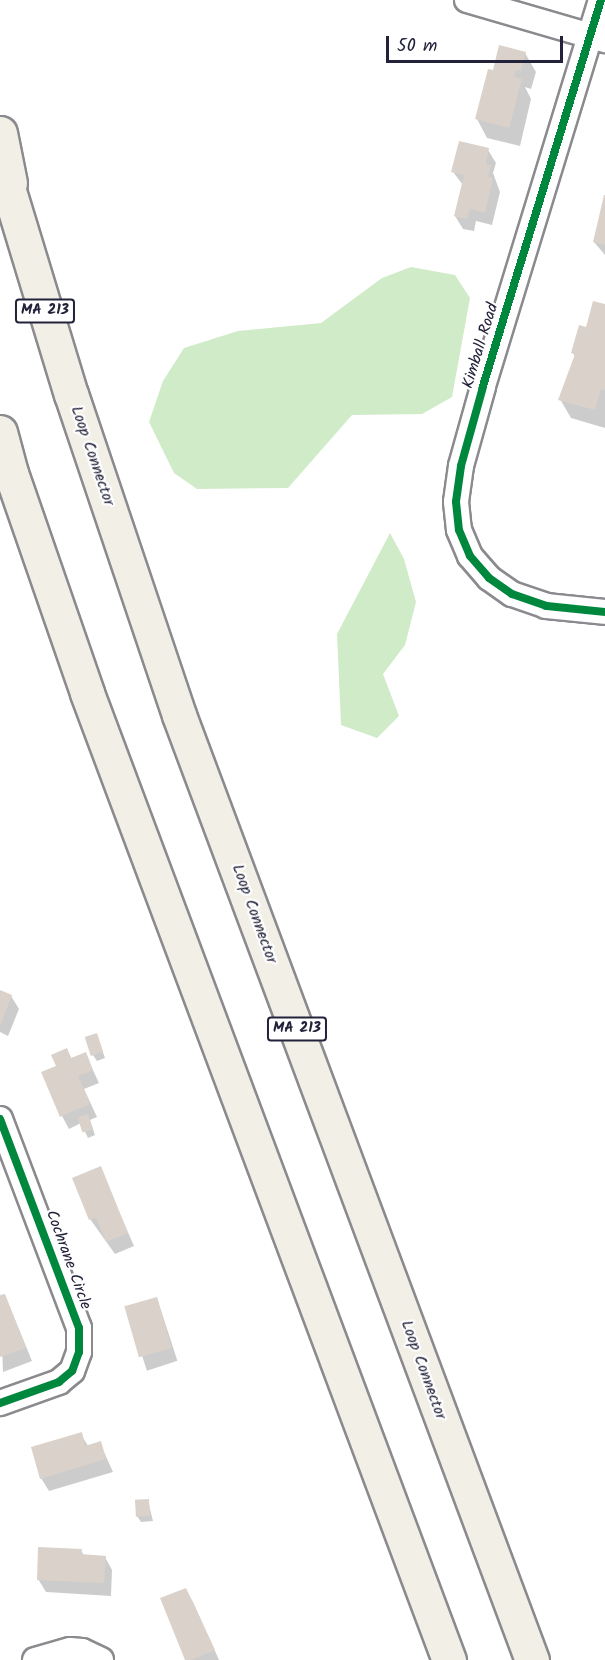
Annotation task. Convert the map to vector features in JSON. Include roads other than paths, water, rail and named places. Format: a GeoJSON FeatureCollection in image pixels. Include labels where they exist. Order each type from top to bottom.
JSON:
{"type":"FeatureCollection","features":[{"type":"Feature","properties":{"kind":"highway"},"geometry":{"type":"LineString","coordinates":[[0,133],[19,229]]}},
{"type":"Feature","properties":{"kind":"highway","name":"Loop Connector"},"geometry":{"type":"LineString","coordinates":[[0,161],[19,229],[179,715],[532,1660]]}},
{"type":"Feature","properties":{"kind":"highway"},"geometry":{"type":"LineString","coordinates":[[0,432],[87,693],[449,1660]]}},
{"type":"Feature","properties":{"kind":"street"},"geometry":{"type":"LineString","coordinates":[[467,0],[598,38]]}},
{"type":"Feature","properties":{"kind":"street","name":"Kimball Road"},"geometry":{"type":"LineString","coordinates":[[601,0],[598,38],[483,387],[461,466],[456,502],[459,530],[470,556],[489,578],[512,594],[546,606],[605,612]]}},
{"type":"Feature","properties":{"kind":"street","name":"Cochrane Circle"},"geometry":{"type":"LineString","coordinates":[[0,1119],[79,1328],[79,1352],[72,1371],[59,1382],[0,1403]]}},
{"type":"Feature","properties":{"kind":"street"},"geometry":{"type":"LineString","coordinates":[[35,1660],[70,1650],[82,1651],[100,1660]]}}]}
